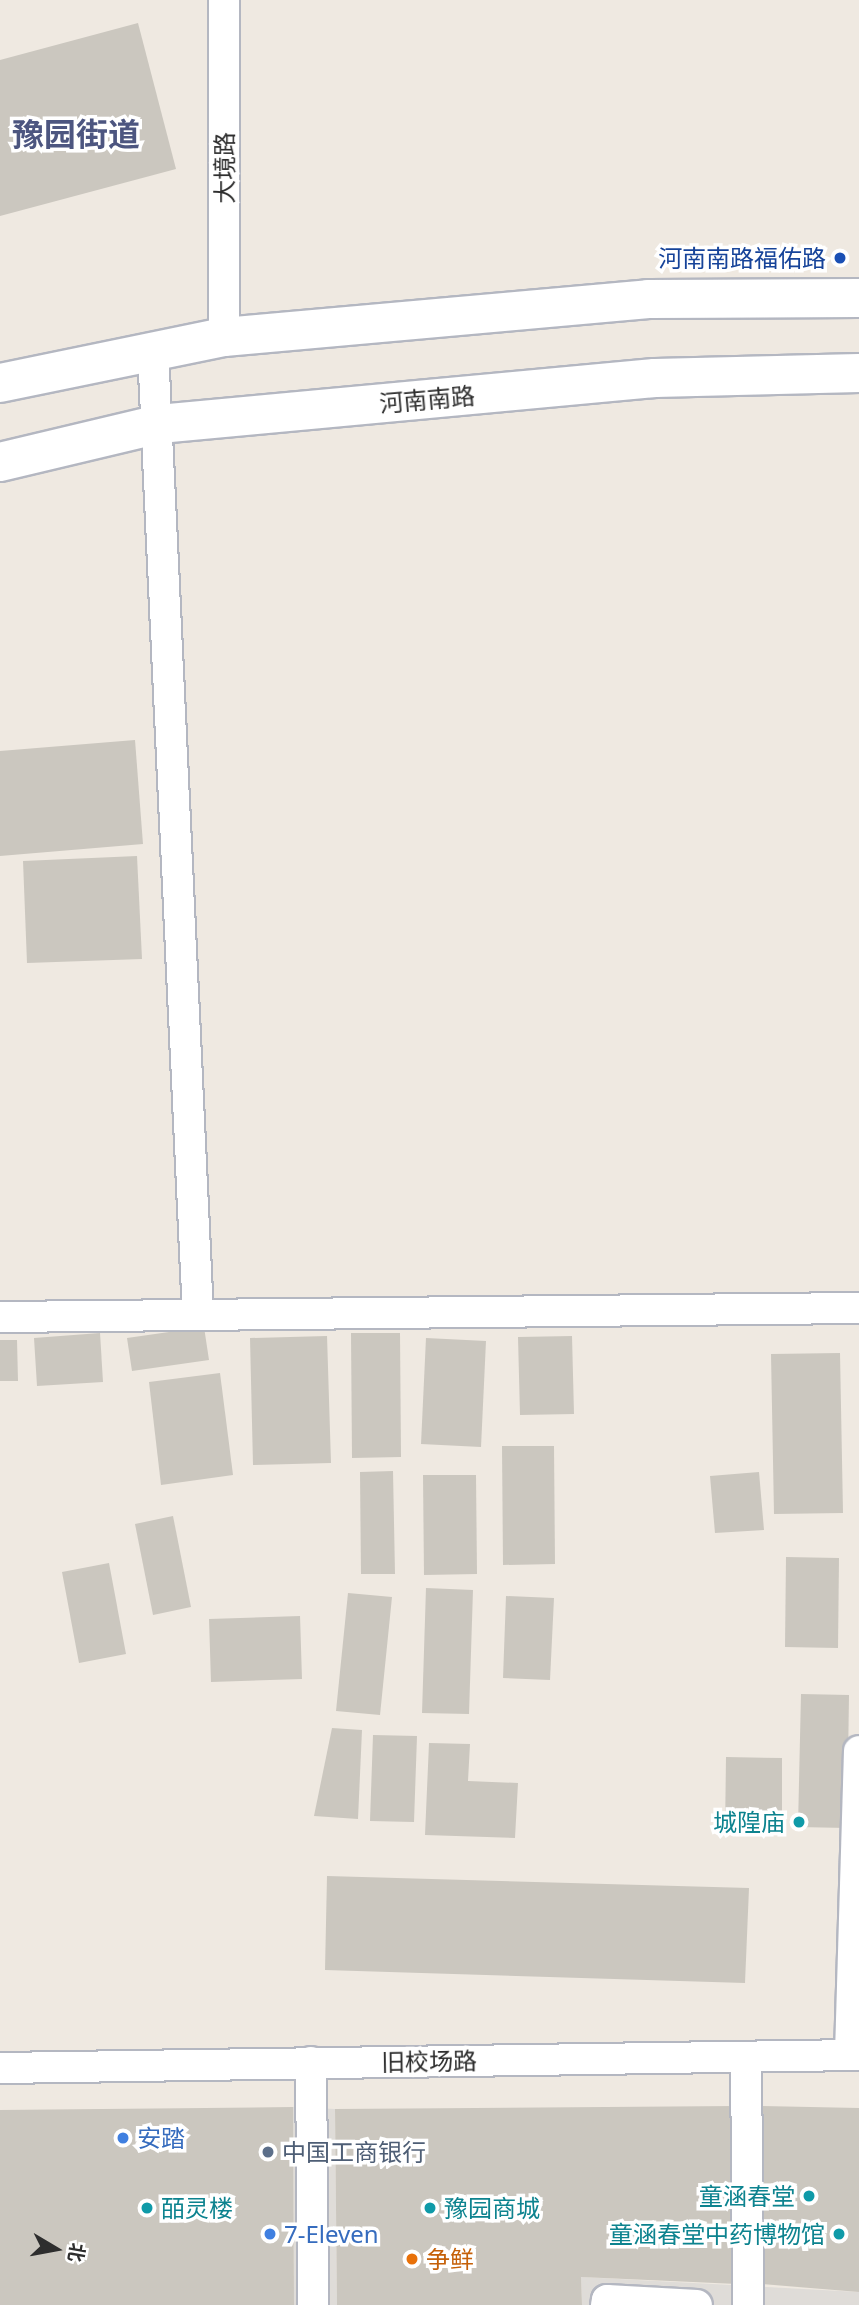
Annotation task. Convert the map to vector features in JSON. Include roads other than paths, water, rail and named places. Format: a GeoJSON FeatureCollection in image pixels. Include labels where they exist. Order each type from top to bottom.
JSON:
{"type":"FeatureCollection","features":[{"type":"Feature","properties":{"kind":"main road"},"geometry":{"type":"LineString","coordinates":[[0,383],[224,337],[648,299],[859,298]]}},
{"type":"Feature","properties":{"kind":"main road","name":"河南南路"},"geometry":{"type":"LineString","coordinates":[[0,462],[159,424],[655,378],[859,373]]}},
{"type":"Feature","properties":{"kind":"street","name":"大境路"},"geometry":{"type":"LineString","coordinates":[[224,0],[224,337]]}},
{"type":"Feature","properties":{"kind":"street"},"geometry":{"type":"LineString","coordinates":[[153,350],[159,424],[198,1314]]}},
{"type":"Feature","properties":{"kind":"street"},"geometry":{"type":"LineString","coordinates":[[0,1317],[859,1308]]}},
{"type":"Feature","properties":{"kind":"street"},"geometry":{"type":"LineString","coordinates":[[855,2055],[859,1751]]}},
{"type":"Feature","properties":{"kind":"street","name":"旧校场路"},"geometry":{"type":"LineString","coordinates":[[0,2068],[855,2055]]}},
{"type":"Feature","properties":{"kind":"street"},"geometry":{"type":"LineString","coordinates":[[746,2057],[748,2305]]}},
{"type":"Feature","properties":{"kind":"street"},"geometry":{"type":"LineString","coordinates":[[311,2062],[313,2305]]}},
{"type":"Feature","properties":{"kind":"street"},"geometry":{"type":"LineString","coordinates":[[606,2303],[697,2305]]}},
{"type":"Feature","properties":{"kind":"place","name":"河南南路福佑路"},"geometry":{"type":"Point","coordinates":[840,258]}},
{"type":"Feature","properties":{"kind":"place","name":"城隍庙"},"geometry":{"type":"Point","coordinates":[799,1822]}},
{"type":"Feature","properties":{"kind":"place","name":"安踏"},"geometry":{"type":"Point","coordinates":[123,2138]}},
{"type":"Feature","properties":{"kind":"place","name":"中国工商银行"},"geometry":{"type":"Point","coordinates":[268,2152]}},
{"type":"Feature","properties":{"kind":"place","name":"童涵春堂"},"geometry":{"type":"Point","coordinates":[809,2196]}},
{"type":"Feature","properties":{"kind":"place","name":"皕灵楼"},"geometry":{"type":"Point","coordinates":[147,2208]}},
{"type":"Feature","properties":{"kind":"place","name":"豫园商城"},"geometry":{"type":"Point","coordinates":[430,2208]}},
{"type":"Feature","properties":{"kind":"place","name":"7-Eleven"},"geometry":{"type":"Point","coordinates":[270,2234]}},
{"type":"Feature","properties":{"kind":"place","name":"童涵春堂中药博物馆"},"geometry":{"type":"Point","coordinates":[839,2234]}},
{"type":"Feature","properties":{"kind":"place","name":"争鲜"},"geometry":{"type":"Point","coordinates":[412,2259]}},
{"type":"Feature","properties":{"kind":"district","name":"豫园街道"},"geometry":{"type":"Point","coordinates":[76,134]}}]}
